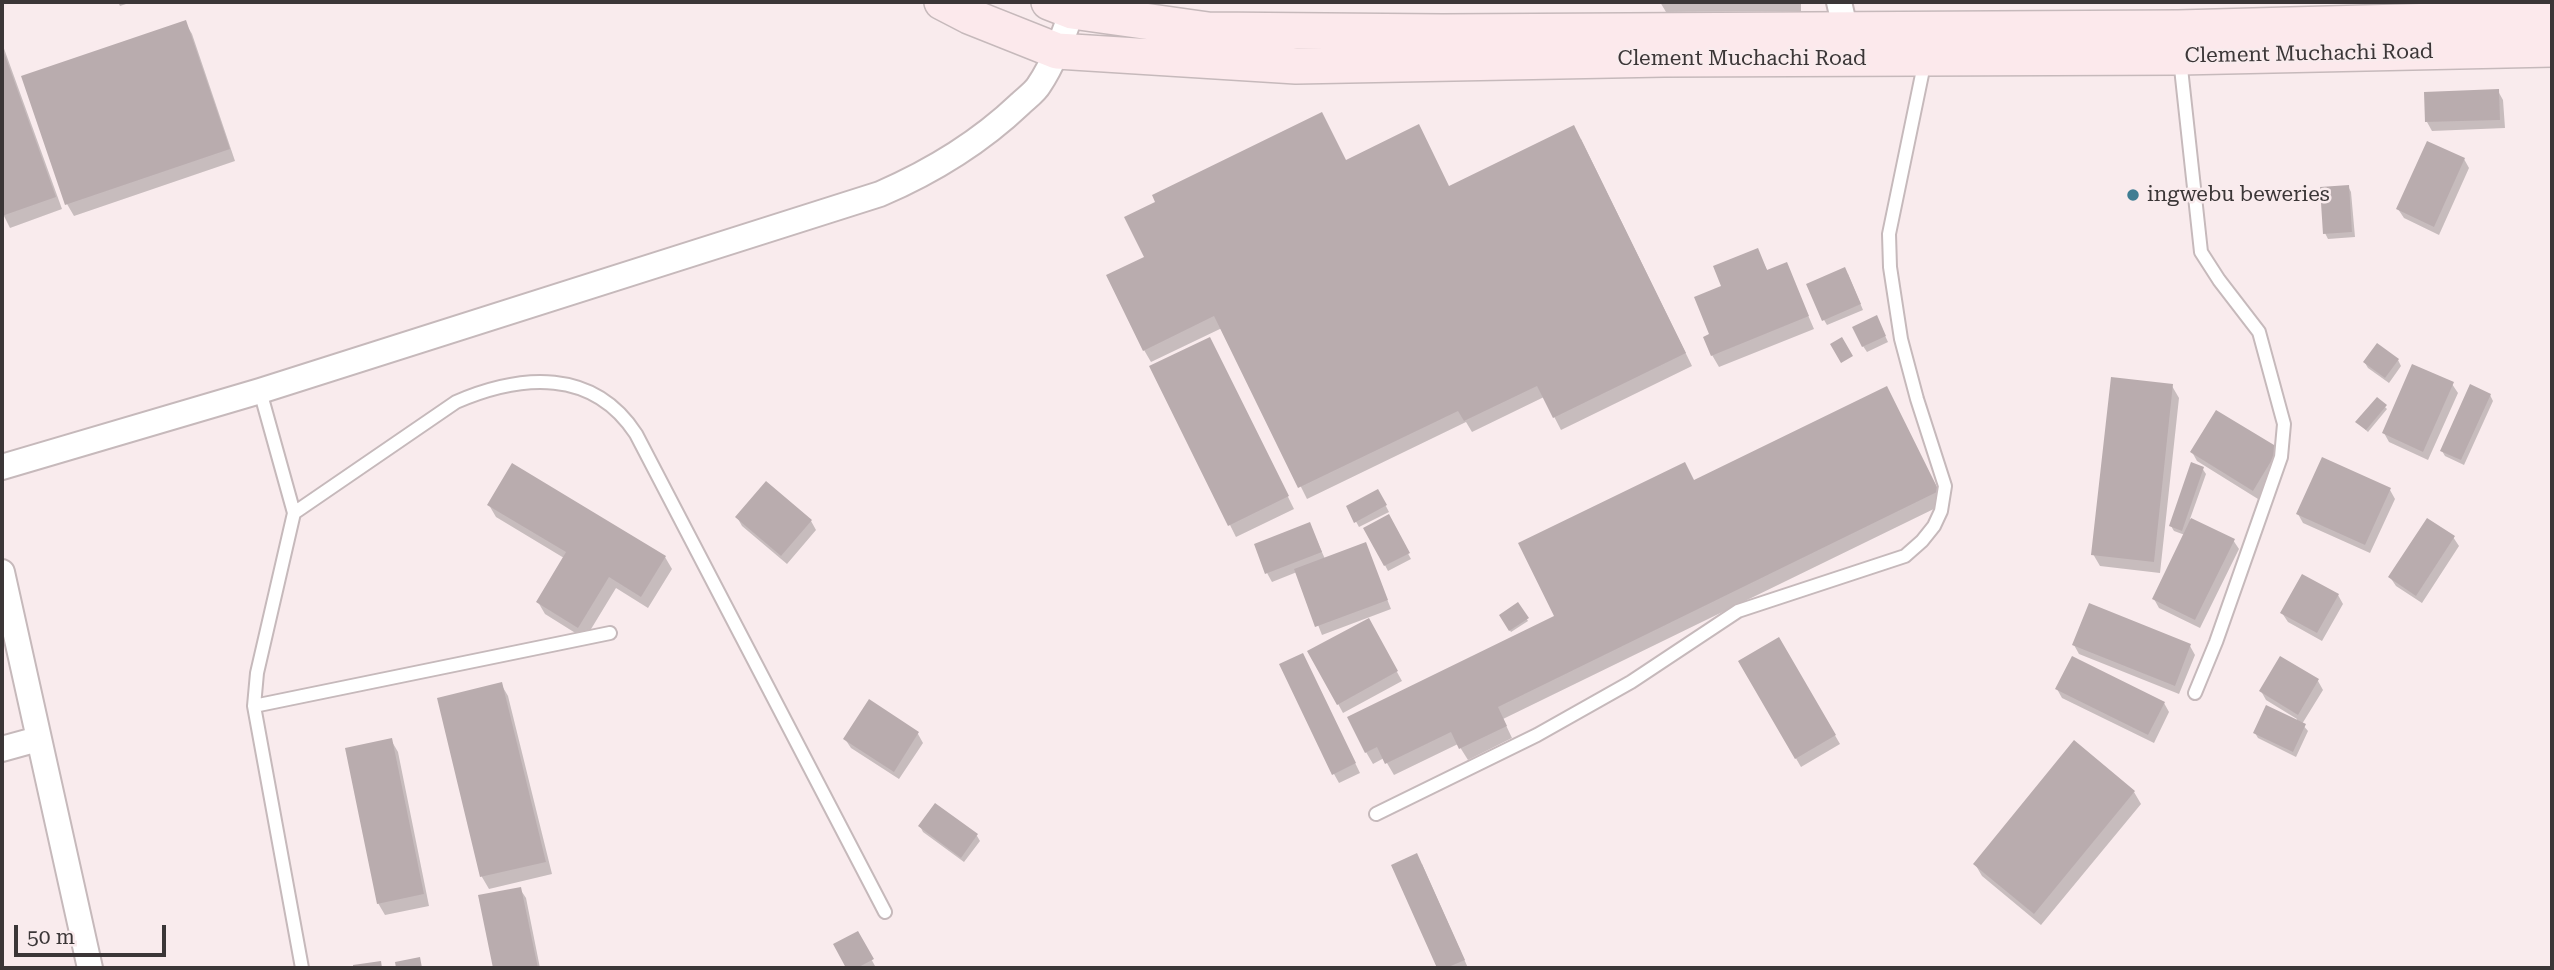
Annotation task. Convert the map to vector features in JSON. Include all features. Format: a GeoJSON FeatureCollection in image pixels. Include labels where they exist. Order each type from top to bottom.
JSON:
{"type":"FeatureCollection","features":[{"type":"Feature","properties":{"kind":"main road","name":"Clement Muchachi Road"},"geometry":{"type":"LineString","coordinates":[[942,2],[969,16],[1057,51],[1296,66],[1664,59],[1845,30]]}},
{"type":"Feature","properties":{"kind":"main road","name":"Clement Muchachi Road"},"geometry":{"type":"LineString","coordinates":[[1060,6],[1208,30],[1845,30],[1926,44],[2179,42],[2552,48]]}},
{"type":"Feature","properties":{"kind":"main road","name":"Clement Muchachi Road"},"geometry":{"type":"LineString","coordinates":[[2179,42],[2552,18]]}},
{"type":"Feature","properties":{"kind":"street"},"geometry":{"type":"LineString","coordinates":[[2,467],[260,391],[829,211],[919,177],[1005,118],[1039,86],[1057,51],[1060,6]]}},
{"type":"Feature","properties":{"kind":"street"},"geometry":{"type":"LineString","coordinates":[[2,572],[90,968]]}},
{"type":"Feature","properties":{"kind":"street"},"geometry":{"type":"LineString","coordinates":[[2,749],[38,739]]}},
{"type":"Feature","properties":{"kind":"lane"},"geometry":{"type":"LineString","coordinates":[[2179,42],[2201,252],[2259,332],[2284,425],[2281,457],[2216,642],[2195,693]]}},
{"type":"Feature","properties":{"kind":"lane"},"geometry":{"type":"LineString","coordinates":[[1376,814],[1537,735],[1630,682],[1738,611],[1905,556],[1934,526],[1941,511],[1945,486],[1901,339],[1890,267],[1889,234],[1926,44]]}},
{"type":"Feature","properties":{"kind":"lane"},"geometry":{"type":"LineString","coordinates":[[294,513],[456,402],[485,389],[513,382],[564,383],[607,402],[624,416],[636,434],[885,912]]}},
{"type":"Feature","properties":{"kind":"lane"},"geometry":{"type":"LineString","coordinates":[[260,391],[294,513],[257,673],[254,706],[302,968]]}},
{"type":"Feature","properties":{"kind":"lane"},"geometry":{"type":"LineString","coordinates":[[254,706],[610,633]]}},
{"type":"Feature","properties":{"kind":"building"},"geometry":{"type":"Polygon","coordinates":[[[186,20],[230,149],[65,205],[21,76],[186,20]]]}},
{"type":"Feature","properties":{"kind":"building"},"geometry":{"type":"Polygon","coordinates":[[[2,47],[56,197],[2,216],[2,47]]]}},
{"type":"Feature","properties":{"kind":"building"},"geometry":{"type":"Polygon","coordinates":[[[2499,89],[2500,120],[2425,122],[2424,92],[2499,89]]]}},
{"type":"Feature","properties":{"kind":"building"},"geometry":{"type":"Polygon","coordinates":[[[1322,112],[1346,160],[1419,124],[1449,186],[1574,125],[1686,353],[1553,418],[1537,386],[1464,421],[1458,411],[1298,488],[1214,316],[1143,351],[1106,275],[1144,257],[1124,217],[1155,202],[1152,195],[1322,112]]]}},
{"type":"Feature","properties":{"kind":"building"},"geometry":{"type":"Polygon","coordinates":[[[2427,141],[2465,158],[2434,227],[2396,209],[2427,141]]]}},
{"type":"Feature","properties":{"kind":"building"},"geometry":{"type":"Polygon","coordinates":[[[2349,185],[2352,232],[2323,234],[2320,187],[2349,185]]]}},
{"type":"Feature","properties":{"kind":"building"},"geometry":{"type":"Polygon","coordinates":[[[1758,248],[1767,270],[1787,262],[1809,316],[1711,356],[1703,337],[1709,334],[1694,297],[1721,286],[1713,266],[1758,248]]]}},
{"type":"Feature","properties":{"kind":"building"},"geometry":{"type":"Polygon","coordinates":[[[1845,267],[1861,304],[1822,321],[1806,284],[1845,267]]]}},
{"type":"Feature","properties":{"kind":"building"},"geometry":{"type":"Polygon","coordinates":[[[1877,315],[1886,336],[1862,347],[1852,327],[1877,315]]]}},
{"type":"Feature","properties":{"kind":"building"},"geometry":{"type":"Polygon","coordinates":[[[1210,337],[1289,496],[1228,526],[1149,366],[1210,337]]]}},
{"type":"Feature","properties":{"kind":"building"},"geometry":{"type":"Polygon","coordinates":[[[1842,337],[1853,356],[1841,363],[1830,344],[1842,337]]]}},
{"type":"Feature","properties":{"kind":"building"},"geometry":{"type":"Polygon","coordinates":[[[2377,343],[2399,359],[2385,378],[2363,362],[2377,343]]]}},
{"type":"Feature","properties":{"kind":"building"},"geometry":{"type":"Polygon","coordinates":[[[2412,364],[2454,382],[2423,452],[2382,433],[2412,364]]]}},
{"type":"Feature","properties":{"kind":"building"},"geometry":{"type":"Polygon","coordinates":[[[2111,377],[2173,384],[2154,562],[2091,555],[2111,377]]]}},
{"type":"Feature","properties":{"kind":"building"},"geometry":{"type":"Polygon","coordinates":[[[2470,384],[2491,394],[2461,460],[2440,451],[2470,384]]]}},
{"type":"Feature","properties":{"kind":"building"},"geometry":{"type":"Polygon","coordinates":[[[1887,386],[1939,491],[1498,707],[1507,726],[1459,749],[1451,732],[1385,764],[1377,747],[1365,753],[1347,717],[1554,616],[1518,543],[1685,462],[1694,480],[1887,386]]]}},
{"type":"Feature","properties":{"kind":"building"},"geometry":{"type":"Polygon","coordinates":[[[2377,397],[2387,405],[2366,430],[2355,422],[2377,397]]]}},
{"type":"Feature","properties":{"kind":"building"},"geometry":{"type":"Polygon","coordinates":[[[2216,410],[2279,448],[2253,491],[2190,452],[2216,410]]]}},
{"type":"Feature","properties":{"kind":"building"},"geometry":{"type":"Polygon","coordinates":[[[2322,457],[2391,488],[2365,545],[2296,514],[2322,457]]]}},
{"type":"Feature","properties":{"kind":"building"},"geometry":{"type":"Polygon","coordinates":[[[2191,462],[2204,467],[2182,531],[2169,526],[2191,462]]]}},
{"type":"Feature","properties":{"kind":"building"},"geometry":{"type":"Polygon","coordinates":[[[512,463],[666,556],[641,597],[609,577],[578,628],[536,602],[566,552],[487,505],[512,463]]]}},
{"type":"Feature","properties":{"kind":"building"},"geometry":{"type":"Polygon","coordinates":[[[766,481],[812,520],[781,556],[735,517],[766,481]]]}},
{"type":"Feature","properties":{"kind":"building"},"geometry":{"type":"Polygon","coordinates":[[[1378,489],[1387,505],[1354,523],[1346,506],[1378,489]]]}},
{"type":"Feature","properties":{"kind":"building"},"geometry":{"type":"Polygon","coordinates":[[[1389,514],[1410,553],[1384,566],[1363,528],[1389,514]]]}},
{"type":"Feature","properties":{"kind":"building"},"geometry":{"type":"Polygon","coordinates":[[[2191,518],[2235,539],[2195,620],[2152,599],[2191,518]]]}},
{"type":"Feature","properties":{"kind":"building"},"geometry":{"type":"Polygon","coordinates":[[[2427,518],[2455,536],[2416,596],[2388,577],[2427,518]]]}},
{"type":"Feature","properties":{"kind":"building"},"geometry":{"type":"Polygon","coordinates":[[[1310,522],[1322,552],[1265,574],[1254,544],[1310,522]]]}},
{"type":"Feature","properties":{"kind":"building"},"geometry":{"type":"Polygon","coordinates":[[[1366,542],[1388,600],[1315,627],[1294,569],[1366,542]]]}},
{"type":"Feature","properties":{"kind":"building"},"geometry":{"type":"Polygon","coordinates":[[[2302,574],[2339,594],[2317,633],[2280,613],[2302,574]]]}},
{"type":"Feature","properties":{"kind":"building"},"geometry":{"type":"Polygon","coordinates":[[[1518,602],[1529,618],[1509,631],[1499,615],[1518,602]]]}},
{"type":"Feature","properties":{"kind":"building"},"geometry":{"type":"Polygon","coordinates":[[[2089,603],[2191,644],[2175,686],[2072,645],[2089,603]]]}},
{"type":"Feature","properties":{"kind":"building"},"geometry":{"type":"Polygon","coordinates":[[[1369,618],[1398,671],[1337,705],[1307,651],[1369,618]]]}},
{"type":"Feature","properties":{"kind":"building"},"geometry":{"type":"Polygon","coordinates":[[[1779,637],[1836,735],[1795,759],[1738,661],[1779,637]]]}},
{"type":"Feature","properties":{"kind":"building"},"geometry":{"type":"Polygon","coordinates":[[[1303,653],[1356,763],[1332,775],[1279,664],[1303,653]]]}},
{"type":"Feature","properties":{"kind":"building"},"geometry":{"type":"Polygon","coordinates":[[[2072,656],[2165,702],[2148,735],[2055,689],[2072,656]]]}},
{"type":"Feature","properties":{"kind":"building"},"geometry":{"type":"Polygon","coordinates":[[[2280,656],[2319,679],[2298,715],[2259,691],[2280,656]]]}},
{"type":"Feature","properties":{"kind":"building"},"geometry":{"type":"Polygon","coordinates":[[[502,682],[546,862],[480,877],[437,698],[502,682]]]}},
{"type":"Feature","properties":{"kind":"building"},"geometry":{"type":"Polygon","coordinates":[[[869,699],[919,732],[894,772],[843,739],[869,699]]]}},
{"type":"Feature","properties":{"kind":"building"},"geometry":{"type":"Polygon","coordinates":[[[2266,705],[2306,724],[2293,752],[2253,733],[2266,705]]]}},
{"type":"Feature","properties":{"kind":"building"},"geometry":{"type":"Polygon","coordinates":[[[392,738],[424,894],[377,904],[345,748],[392,738]]]}},
{"type":"Feature","properties":{"kind":"building"},"geometry":{"type":"Polygon","coordinates":[[[2074,740],[2135,791],[2034,914],[1973,864],[2074,740]]]}},
{"type":"Feature","properties":{"kind":"building"},"geometry":{"type":"Polygon","coordinates":[[[935,803],[978,834],[961,858],[918,826],[935,803]]]}},
{"type":"Feature","properties":{"kind":"building"},"geometry":{"type":"Polygon","coordinates":[[[1417,853],[1465,960],[1446,968],[1437,968],[1391,865],[1417,853]]]}},
{"type":"Feature","properties":{"kind":"building"},"geometry":{"type":"Polygon","coordinates":[[[521,887],[538,968],[493,968],[478,895],[521,887]]]}},
{"type":"Feature","properties":{"kind":"building"},"geometry":{"type":"Polygon","coordinates":[[[858,931],[874,959],[857,968],[846,968],[833,944],[858,931]]]}},
{"type":"Feature","properties":{"kind":"building"},"geometry":{"type":"Polygon","coordinates":[[[420,957],[422,968],[396,968],[395,962],[420,957]]]}},
{"type":"Feature","properties":{"kind":"building"},"geometry":{"type":"Polygon","coordinates":[[[381,961],[382,968],[353,968],[353,965],[381,961]]]}},
{"type":"Feature","properties":{"kind":"place","name":"ingwebu beweries"},"geometry":{"type":"Point","coordinates":[2133,195]}}]}
